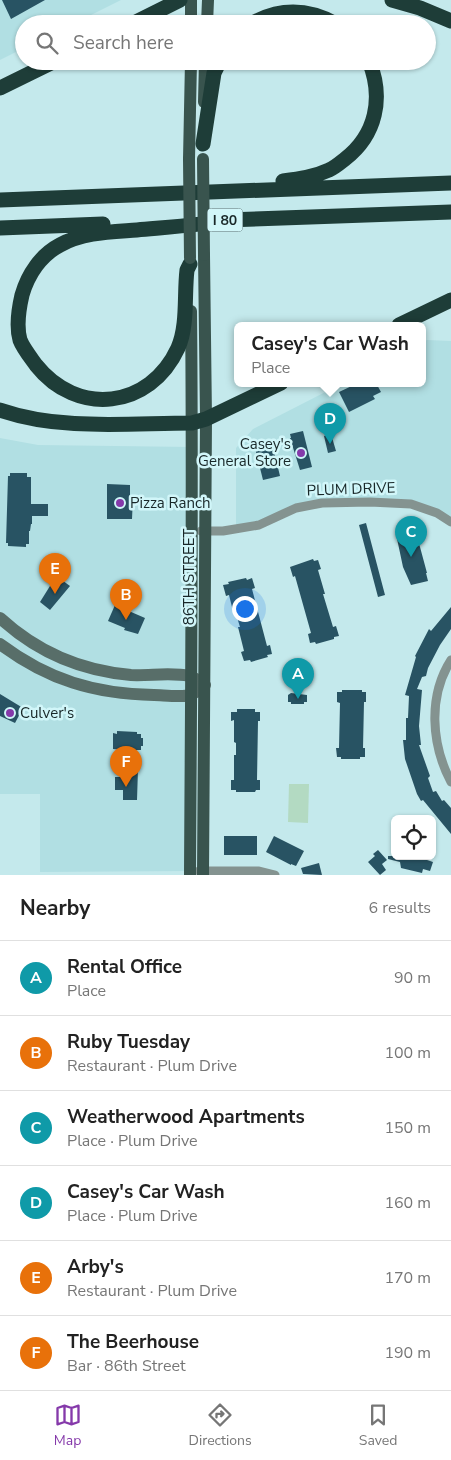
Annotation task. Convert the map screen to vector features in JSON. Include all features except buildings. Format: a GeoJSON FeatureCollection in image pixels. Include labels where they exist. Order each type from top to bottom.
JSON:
{"type":"FeatureCollection","features":[{"type":"Feature","properties":{"kind":"highway"},"geometry":{"type":"LineString","coordinates":[[150,15],[180,0]]}},
{"type":"Feature","properties":{"kind":"highway"},"geometry":{"type":"LineString","coordinates":[[392,0],[420,8],[451,21]]}},
{"type":"Feature","properties":{"kind":"highway"},"geometry":{"type":"LineString","coordinates":[[269,15],[282,11],[312,15]]}},
{"type":"Feature","properties":{"kind":"highway"},"geometry":{"type":"LineString","coordinates":[[0,88],[37,70]]}},
{"type":"Feature","properties":{"kind":"highway"},"geometry":{"type":"LineString","coordinates":[[203,152],[216,70]]}},
{"type":"Feature","properties":{"kind":"highway"},"geometry":{"type":"LineString","coordinates":[[187,193],[295,180],[330,170],[355,151],[371,127],[377,92],[376,80],[372,70]]}},
{"type":"Feature","properties":{"kind":"highway"},"geometry":{"type":"LineString","coordinates":[[0,200],[451,183]]}},
{"type":"Feature","properties":{"kind":"highway","name":"I 80"},"geometry":{"type":"LineString","coordinates":[[0,228],[451,212]]}},
{"type":"Feature","properties":{"kind":"highway"},"geometry":{"type":"LineString","coordinates":[[190,261],[187,270],[183,330],[178,348],[158,377],[140,390],[129,395],[100,400],[78,397],[59,388],[45,377],[32,360],[20,339],[19,310],[29,276],[46,254],[58,246],[72,239],[100,233],[199,225],[235,219]]}},
{"type":"Feature","properties":{"kind":"highway"},"geometry":{"type":"LineString","coordinates":[[405,322],[451,300]]}},
{"type":"Feature","properties":{"kind":"highway"},"geometry":{"type":"LineString","coordinates":[[0,410],[17,416],[63,424],[199,421],[272,387]]}},
{"type":"Feature","properties":{"kind":"main road"},"geometry":{"type":"LineString","coordinates":[[191,15],[192,0]]}},
{"type":"Feature","properties":{"kind":"main road"},"geometry":{"type":"LineString","coordinates":[[207,15],[208,0]]}},
{"type":"Feature","properties":{"kind":"main road","name":"86TH STREET"},"geometry":{"type":"LineString","coordinates":[[191,70],[190,261],[205,531],[205,686],[197,873]]}},
{"type":"Feature","properties":{"kind":"main road","name":"86TH STREET"},"geometry":{"type":"LineString","coordinates":[[197,873],[190,676],[192,531],[199,421],[204,256],[205,70]]}},
{"type":"Feature","properties":{"kind":"street","name":"PLUM DRIVE"},"geometry":{"type":"LineString","coordinates":[[192,531],[224,531],[259,525],[296,508],[322,503],[370,502],[411,504],[437,513],[451,522]]}},
{"type":"Feature","properties":{"kind":"street"},"geometry":{"type":"LineString","coordinates":[[0,618],[42,649],[83,666],[112,673],[132,675],[190,676],[205,686],[191,695],[130,694],[88,688],[67,682],[41,670],[14,655],[0,644]]}},
{"type":"Feature","properties":{"kind":"street"},"geometry":{"type":"LineString","coordinates":[[451,660],[446,667],[438,692],[435,719],[438,745],[449,771],[451,782]]}},
{"type":"Feature","properties":{"kind":"street"},"geometry":{"type":"LineString","coordinates":[[197,873],[259,871],[275,875]]}},
{"type":"Feature","properties":{"kind":"shaded area"},"geometry":{"type":"Polygon","coordinates":[[[0,0],[121,0],[91,15],[15,15],[15,52],[0,60],[0,0]]]}},
{"type":"Feature","properties":{"kind":"shaded area"},"geometry":{"type":"Polygon","coordinates":[[[426,340],[451,341],[451,522],[411,504],[322,503],[236,530],[236,448],[253,429],[335,387],[426,387],[426,340]]]}},
{"type":"Feature","properties":{"kind":"shaded area"},"geometry":{"type":"Polygon","coordinates":[[[0,438],[38,445],[192,447],[190,871],[40,872],[40,794],[0,794],[0,438]]]}},
{"type":"Feature","properties":{"kind":"green space"},"geometry":{"type":"Polygon","coordinates":[[[289,784],[309,784],[308,823],[288,822],[289,784]]]}},
{"type":"Feature","properties":{"kind":"place","name":"Casey's Car Wash"},"geometry":{"type":"Point","coordinates":[330,444]}},
{"type":"Feature","properties":{"kind":"place","name":"Casey's General Store"},"geometry":{"type":"Point","coordinates":[301,453]}},
{"type":"Feature","properties":{"kind":"place","name":"Pizza Ranch"},"geometry":{"type":"Point","coordinates":[120,503]}},
{"type":"Feature","properties":{"kind":"place","name":"Weatherwood Apartments"},"geometry":{"type":"Point","coordinates":[411,557]}},
{"type":"Feature","properties":{"kind":"place","name":"Arby's"},"geometry":{"type":"Point","coordinates":[55,594]}},
{"type":"Feature","properties":{"kind":"place","name":"Ruby Tuesday"},"geometry":{"type":"Point","coordinates":[126,620]}},
{"type":"Feature","properties":{"kind":"place","name":"Rental Office"},"geometry":{"type":"Point","coordinates":[298,699]}},
{"type":"Feature","properties":{"kind":"place","name":"Culver's"},"geometry":{"type":"Point","coordinates":[10,713]}},
{"type":"Feature","properties":{"kind":"place","name":"The Beerhouse"},"geometry":{"type":"Point","coordinates":[126,787]}}]}
